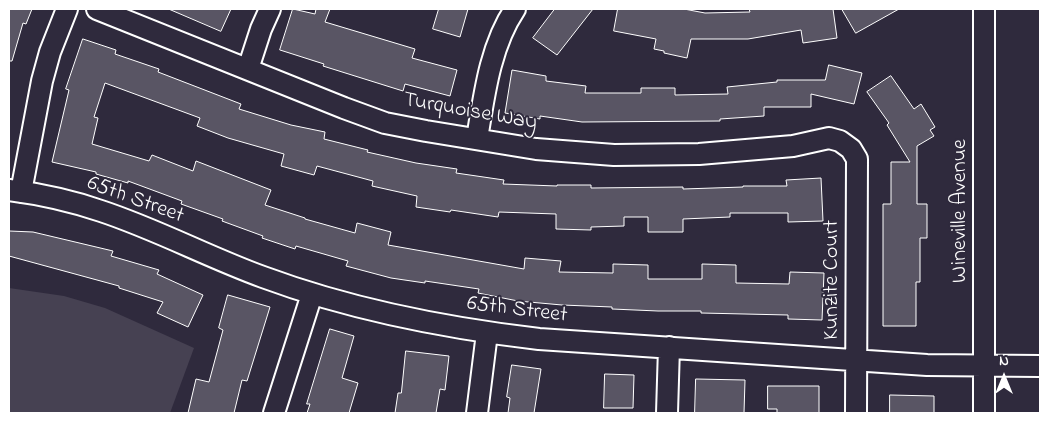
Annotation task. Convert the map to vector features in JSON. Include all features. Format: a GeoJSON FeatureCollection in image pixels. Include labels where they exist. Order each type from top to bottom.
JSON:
{"type":"FeatureCollection","features":[{"type":"Feature","properties":{"kind":"street"},"geometry":{"type":"LineString","coordinates":[[15,191],[50,52],[66,9]]}},
{"type":"Feature","properties":{"kind":"street","name":"Turquoise Way"},"geometry":{"type":"LineString","coordinates":[[97,9],[344,108],[385,122],[477,140],[536,149],[614,155],[699,154],[792,146],[829,138],[840,141],[852,149]]}},
{"type":"Feature","properties":{"kind":"street"},"geometry":{"type":"LineString","coordinates":[[248,69],[261,29],[270,9]]}},
{"type":"Feature","properties":{"kind":"street"},"geometry":{"type":"LineString","coordinates":[[477,140],[490,68],[507,20],[515,9]]}},
{"type":"Feature","properties":{"kind":"street","name":"Wineville Avenue"},"geometry":{"type":"LineString","coordinates":[[984,9],[984,413]]}},
{"type":"Feature","properties":{"kind":"street","name":"Kunzite Court"},"geometry":{"type":"LineString","coordinates":[[852,149],[857,160],[856,413]]}},
{"type":"Feature","properties":{"kind":"street","name":"65th Street"},"geometry":{"type":"LineString","coordinates":[[15,191],[101,211],[262,277],[312,294],[366,310],[487,333],[539,339],[927,364],[1040,366]]}},
{"type":"Feature","properties":{"kind":"street"},"geometry":{"type":"LineString","coordinates":[[274,413],[312,294]]}},
{"type":"Feature","properties":{"kind":"street"},"geometry":{"type":"LineString","coordinates":[[477,413],[487,333]]}},
{"type":"Feature","properties":{"kind":"street"},"geometry":{"type":"LineString","coordinates":[[667,413],[669,347]]}},
{"type":"Feature","properties":{"kind":"shaded area"},"geometry":{"type":"Polygon","coordinates":[[[9,288],[64,296],[105,308],[194,348],[170,413],[9,413],[9,288]]]}},
{"type":"Feature","properties":{"kind":"building"},"geometry":{"type":"Polygon","coordinates":[[[9,9],[32,9],[26,24],[23,23],[12,61],[9,61],[9,9]]]}},
{"type":"Feature","properties":{"kind":"building"},"geometry":{"type":"Polygon","coordinates":[[[169,9],[231,9],[221,31],[169,9]]]}},
{"type":"Feature","properties":{"kind":"building"},"geometry":{"type":"Polygon","coordinates":[[[293,9],[315,14],[316,9],[330,9],[325,22],[415,49],[412,58],[457,70],[450,96],[405,84],[403,91],[323,66],[324,64],[280,50],[293,9]]]}},
{"type":"Feature","properties":{"kind":"building"},"geometry":{"type":"Polygon","coordinates":[[[439,9],[468,9],[460,37],[433,29],[439,9]]]}},
{"type":"Feature","properties":{"kind":"building"},"geometry":{"type":"Polygon","coordinates":[[[555,9],[593,9],[557,55],[533,38],[555,9]]]}},
{"type":"Feature","properties":{"kind":"building"},"geometry":{"type":"Polygon","coordinates":[[[618,9],[684,9],[705,13],[750,12],[749,9],[833,9],[837,38],[803,43],[801,30],[748,39],[691,39],[687,58],[654,49],[656,39],[614,31],[618,9]]]}},
{"type":"Feature","properties":{"kind":"building"},"geometry":{"type":"Polygon","coordinates":[[[842,9],[899,9],[856,33],[842,9]]]}},
{"type":"Feature","properties":{"kind":"building"},"geometry":{"type":"Polygon","coordinates":[[[83,39],[116,50],[115,54],[159,69],[158,72],[241,104],[239,109],[291,125],[325,132],[324,139],[368,150],[367,152],[416,163],[457,169],[456,173],[504,180],[503,184],[591,185],[591,188],[683,187],[683,189],[787,186],[786,180],[821,178],[823,221],[788,222],[788,213],[730,213],[730,217],[683,219],[683,232],[648,232],[648,217],[624,217],[624,226],[591,227],[591,230],[556,229],[556,214],[499,212],[498,217],[416,207],[417,196],[372,186],[373,181],[317,166],[314,175],[281,166],[284,154],[228,138],[197,126],[200,118],[105,83],[94,117],[98,118],[92,144],[149,161],[152,155],[193,171],[196,161],[271,190],[265,205],[355,233],[357,223],[391,232],[388,245],[524,269],[525,258],[561,261],[559,272],[613,273],[613,264],[648,265],[648,279],[702,279],[702,264],[736,265],[736,283],[789,284],[790,272],[824,273],[822,320],[788,319],[788,315],[612,309],[612,307],[518,301],[478,293],[479,289],[391,278],[346,266],[348,261],[296,246],[295,249],[262,238],[263,236],[222,221],[223,219],[181,204],[182,201],[128,181],[128,183],[96,174],[96,172],[52,162],[69,90],[66,89],[83,39]]]}},
{"type":"Feature","properties":{"kind":"building"},"geometry":{"type":"Polygon","coordinates":[[[829,65],[862,73],[854,104],[811,94],[811,107],[764,107],[764,116],[720,119],[720,121],[582,122],[540,116],[540,119],[505,113],[512,70],[546,76],[546,81],[586,86],[585,93],[641,93],[641,88],[675,88],[675,95],[728,94],[727,87],[777,82],[777,80],[825,80],[829,65]]]}},
{"type":"Feature","properties":{"kind":"building"},"geometry":{"type":"Polygon","coordinates":[[[891,76],[914,109],[921,104],[935,127],[930,130],[934,136],[917,146],[917,204],[927,204],[927,238],[920,238],[920,282],[916,282],[916,326],[883,326],[883,204],[891,204],[891,162],[910,162],[887,125],[889,123],[867,92],[891,76]]]}},
{"type":"Feature","properties":{"kind":"building"},"geometry":{"type":"Polygon","coordinates":[[[9,231],[33,232],[113,251],[111,256],[159,270],[157,274],[203,295],[188,327],[157,313],[163,302],[119,288],[119,286],[9,256],[9,231]]]}},
{"type":"Feature","properties":{"kind":"building"},"geometry":{"type":"Polygon","coordinates":[[[228,295],[270,307],[247,381],[242,380],[234,413],[188,413],[196,379],[209,382],[223,330],[219,328],[228,295]]]}},
{"type":"Feature","properties":{"kind":"building"},"geometry":{"type":"Polygon","coordinates":[[[330,329],[354,336],[342,378],[358,383],[349,413],[307,413],[310,404],[307,404],[330,329]]]}},
{"type":"Feature","properties":{"kind":"building"},"geometry":{"type":"Polygon","coordinates":[[[406,351],[449,356],[445,390],[440,389],[436,413],[395,413],[398,393],[401,393],[406,351]]]}},
{"type":"Feature","properties":{"kind":"building"},"geometry":{"type":"Polygon","coordinates":[[[512,365],[541,369],[534,413],[508,413],[510,398],[507,397],[512,365]]]}},
{"type":"Feature","properties":{"kind":"building"},"geometry":{"type":"Polygon","coordinates":[[[605,374],[634,375],[633,408],[604,408],[605,374]]]}},
{"type":"Feature","properties":{"kind":"building"},"geometry":{"type":"Polygon","coordinates":[[[696,379],[745,380],[744,413],[695,413],[696,379]]]}},
{"type":"Feature","properties":{"kind":"building"},"geometry":{"type":"Polygon","coordinates":[[[768,386],[819,386],[819,413],[777,413],[777,409],[768,409],[768,386]]]}},
{"type":"Feature","properties":{"kind":"building"},"geometry":{"type":"Polygon","coordinates":[[[890,395],[934,396],[934,413],[890,413],[890,395]]]}}]}
